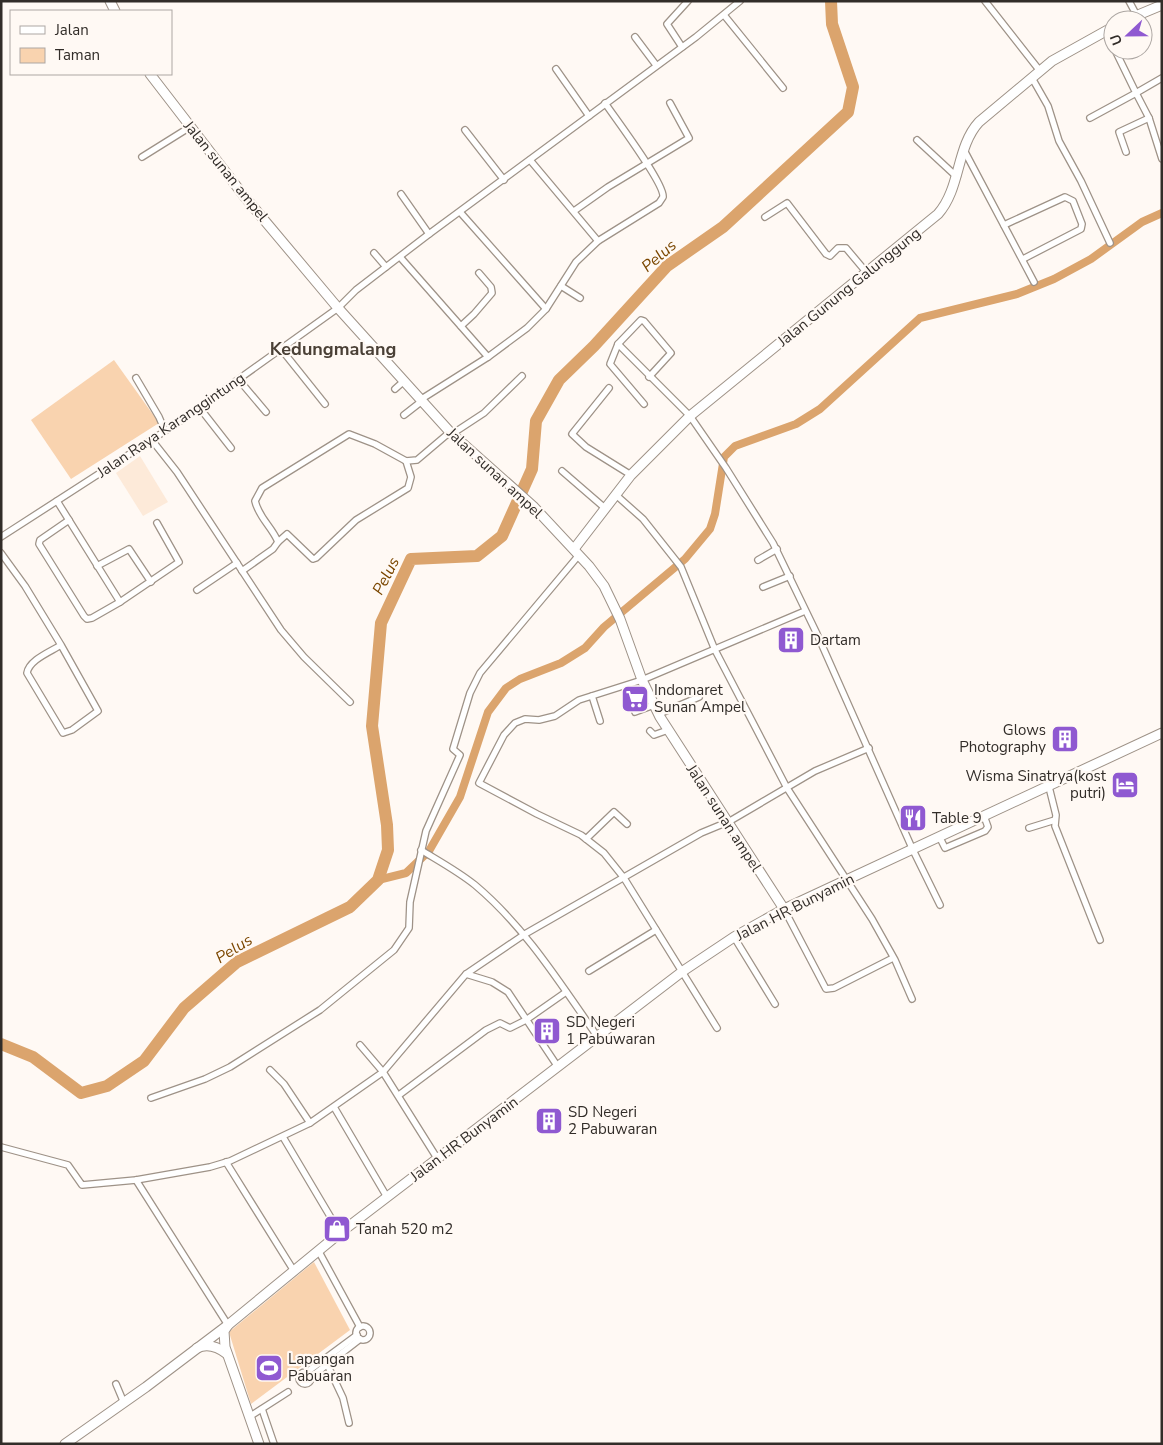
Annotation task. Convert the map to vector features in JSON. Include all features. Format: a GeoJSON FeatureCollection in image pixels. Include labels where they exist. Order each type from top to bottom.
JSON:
{"type":"FeatureCollection","features":[{"type":"Feature","properties":{"kind":"main road"},"geometry":{"type":"LineString","coordinates":[[1148,10],[1162,5]]}},
{"type":"Feature","properties":{"kind":"main road","name":"Jalan Gunung Galunggung"},"geometry":{"type":"LineString","coordinates":[[576,552],[631,475],[690,416],[938,214],[946,204],[973,129],[1065,52],[1103,32]]}},
{"type":"Feature","properties":{"kind":"main road","name":"Jalan sunan ampel"},"geometry":{"type":"LineString","coordinates":[[151,75],[244,196],[338,308],[451,433],[533,506],[576,552],[604,586],[620,619],[642,680],[659,714],[784,909]]}},
{"type":"Feature","properties":{"kind":"main road","name":"Jalan HR Bunyamin"},"geometry":{"type":"LineString","coordinates":[[65,1444],[124,1403],[228,1325],[318,1250],[597,1036],[683,971],[734,937],[784,909],[1162,733]]}},
{"type":"Feature","properties":{"kind":"main road"},"geometry":{"type":"LineString","coordinates":[[228,1325],[224,1336],[227,1354],[259,1444]]}},
{"type":"Feature","properties":{"kind":"main road"},"geometry":{"type":"LineString","coordinates":[[197,1348],[208,1346],[217,1348],[227,1354]]}},
{"type":"Feature","properties":{"kind":"street"},"geometry":{"type":"LineString","coordinates":[[682,48],[667,24],[688,1]]}},
{"type":"Feature","properties":{"kind":"street","name":"Jalan Raya Karanggintung"},"geometry":{"type":"LineString","coordinates":[[1,537],[165,431],[239,380],[338,308],[356,290],[428,234],[504,180],[656,65],[682,48],[740,1]]}},
{"type":"Feature","properties":{"kind":"street"},"geometry":{"type":"LineString","coordinates":[[985,1],[1040,71]]}},
{"type":"Feature","properties":{"kind":"street"},"geometry":{"type":"LineString","coordinates":[[724,15],[782,88]]}},
{"type":"Feature","properties":{"kind":"street"},"geometry":{"type":"LineString","coordinates":[[635,37],[656,65]]}},
{"type":"Feature","properties":{"kind":"street"},"geometry":{"type":"LineString","coordinates":[[1120,60],[1149,118],[1162,159]]}},
{"type":"Feature","properties":{"kind":"street"},"geometry":{"type":"LineString","coordinates":[[556,69],[589,116]]}},
{"type":"Feature","properties":{"kind":"street"},"geometry":{"type":"LineString","coordinates":[[1032,78],[1048,106],[1059,141],[1081,180],[1110,243]]}},
{"type":"Feature","properties":{"kind":"street"},"geometry":{"type":"LineString","coordinates":[[1090,118],[1162,78]]}},
{"type":"Feature","properties":{"kind":"street"},"geometry":{"type":"LineString","coordinates":[[404,415],[421,400],[488,357],[537,319],[546,309],[576,262],[598,241],[664,197],[663,191],[648,165],[605,103]]}},
{"type":"Feature","properties":{"kind":"street"},"geometry":{"type":"LineString","coordinates":[[574,211],[608,187],[648,165],[689,138],[670,103]]}},
{"type":"Feature","properties":{"kind":"street"},"geometry":{"type":"LineString","coordinates":[[1126,152],[1119,132],[1149,118]]}},
{"type":"Feature","properties":{"kind":"street"},"geometry":{"type":"LineString","coordinates":[[142,156],[190,127]]}},
{"type":"Feature","properties":{"kind":"street"},"geometry":{"type":"LineString","coordinates":[[465,130],[504,180]]}},
{"type":"Feature","properties":{"kind":"street"},"geometry":{"type":"LineString","coordinates":[[917,140],[957,177]]}},
{"type":"Feature","properties":{"kind":"street"},"geometry":{"type":"LineString","coordinates":[[964,152],[1034,282]]}},
{"type":"Feature","properties":{"kind":"street"},"geometry":{"type":"LineString","coordinates":[[530,160],[598,241]]}},
{"type":"Feature","properties":{"kind":"street"},"geometry":{"type":"LineString","coordinates":[[401,194],[428,234]]}},
{"type":"Feature","properties":{"kind":"street"},"geometry":{"type":"LineString","coordinates":[[1004,225],[1065,197],[1073,200],[1082,224],[1081,230],[1023,259]]}},
{"type":"Feature","properties":{"kind":"street"},"geometry":{"type":"LineString","coordinates":[[765,217],[787,203],[826,254],[830,256],[838,248],[846,248],[867,273]]}},
{"type":"Feature","properties":{"kind":"street"},"geometry":{"type":"LineString","coordinates":[[460,212],[546,309]]}},
{"type":"Feature","properties":{"kind":"street"},"geometry":{"type":"LineString","coordinates":[[374,253],[386,267]]}},
{"type":"Feature","properties":{"kind":"street"},"geometry":{"type":"LineString","coordinates":[[400,257],[488,357]]}},
{"type":"Feature","properties":{"kind":"street"},"geometry":{"type":"LineString","coordinates":[[461,326],[492,293],[491,287],[479,273]]}},
{"type":"Feature","properties":{"kind":"street"},"geometry":{"type":"LineString","coordinates":[[561,286],[580,298]]}},
{"type":"Feature","properties":{"kind":"street"},"geometry":{"type":"LineString","coordinates":[[644,404],[610,364],[618,344],[638,322],[644,321],[671,353],[649,377]]}},
{"type":"Feature","properties":{"kind":"street"},"geometry":{"type":"LineString","coordinates":[[618,344],[690,416],[721,460],[777,549],[869,748],[912,848],[940,905]]}},
{"type":"Feature","properties":{"kind":"street"},"geometry":{"type":"LineString","coordinates":[[281,349],[325,404]]}},
{"type":"Feature","properties":{"kind":"street"},"geometry":{"type":"LineString","coordinates":[[278,542],[274,532],[257,510],[255,501],[262,488],[349,434],[374,444],[406,461],[416,460],[451,433],[484,413],[522,376]]}},
{"type":"Feature","properties":{"kind":"street"},"geometry":{"type":"LineString","coordinates":[[136,378],[165,431]]}},
{"type":"Feature","properties":{"kind":"street"},"geometry":{"type":"LineString","coordinates":[[239,380],[266,412]]}},
{"type":"Feature","properties":{"kind":"street"},"geometry":{"type":"LineString","coordinates":[[395,389],[404,381]]}},
{"type":"Feature","properties":{"kind":"street"},"geometry":{"type":"LineString","coordinates":[[609,388],[572,434],[586,447],[631,475]]}},
{"type":"Feature","properties":{"kind":"street"},"geometry":{"type":"LineString","coordinates":[[199,407],[231,448]]}},
{"type":"Feature","properties":{"kind":"street"},"geometry":{"type":"LineString","coordinates":[[151,439],[177,472],[291,644],[350,702]]}},
{"type":"Feature","properties":{"kind":"street"},"geometry":{"type":"LineString","coordinates":[[242,572],[273,549],[287,534],[313,559],[316,558],[356,520],[408,488],[411,477],[406,461]]}},
{"type":"Feature","properties":{"kind":"street"},"geometry":{"type":"LineString","coordinates":[[562,471],[606,509]]}},
{"type":"Feature","properties":{"kind":"street"},"geometry":{"type":"LineString","coordinates":[[616,495],[644,519],[681,567],[715,650],[787,788],[847,880],[893,958],[912,1000]]}},
{"type":"Feature","properties":{"kind":"street"},"geometry":{"type":"LineString","coordinates":[[57,500],[120,602]]}},
{"type":"Feature","properties":{"kind":"street"},"geometry":{"type":"LineString","coordinates":[[69,520],[40,540],[39,544],[87,619],[120,602],[177,565],[180,560],[157,523]]}},
{"type":"Feature","properties":{"kind":"street"},"geometry":{"type":"LineString","coordinates":[[97,566],[129,549],[151,582]]}},
{"type":"Feature","properties":{"kind":"street"},"geometry":{"type":"LineString","coordinates":[[758,560],[777,549]]}},
{"type":"Feature","properties":{"kind":"street"},"geometry":{"type":"LineString","coordinates":[[152,1098],[230,1068],[320,1010],[394,950],[409,928],[410,902],[426,831],[460,755],[453,749],[470,694],[478,676],[576,552]]}},
{"type":"Feature","properties":{"kind":"street"},"geometry":{"type":"LineString","coordinates":[[1,553],[30,594],[61,645],[98,711],[72,730],[64,733],[27,673],[29,666],[61,645]]}},
{"type":"Feature","properties":{"kind":"street"},"geometry":{"type":"LineString","coordinates":[[197,590],[237,563]]}},
{"type":"Feature","properties":{"kind":"street"},"geometry":{"type":"LineString","coordinates":[[763,587],[790,576]]}},
{"type":"Feature","properties":{"kind":"street"},"geometry":{"type":"LineString","coordinates":[[717,1028],[624,878],[604,853],[586,839],[479,783],[504,735],[515,723],[525,719],[539,720],[555,716],[579,700],[642,680],[805,611]]}},
{"type":"Feature","properties":{"kind":"street"},"geometry":{"type":"LineString","coordinates":[[592,696],[600,721]]}},
{"type":"Feature","properties":{"kind":"street"},"geometry":{"type":"LineString","coordinates":[[659,714],[698,697]]}},
{"type":"Feature","properties":{"kind":"street"},"geometry":{"type":"LineString","coordinates":[[635,712],[654,705]]}},
{"type":"Feature","properties":{"kind":"street"},"geometry":{"type":"LineString","coordinates":[[650,731],[656,735],[668,730]]}},
{"type":"Feature","properties":{"kind":"street"},"geometry":{"type":"LineString","coordinates":[[1,1147],[68,1165],[82,1185],[136,1180],[226,1162],[283,1137],[310,1123],[383,1072],[466,974],[525,934],[701,833],[728,822],[815,771],[869,748]]}},
{"type":"Feature","properties":{"kind":"street"},"geometry":{"type":"LineString","coordinates":[[1049,787],[1056,815],[1055,820],[1100,940]]}},
{"type":"Feature","properties":{"kind":"street"},"geometry":{"type":"LineString","coordinates":[[586,839],[614,812],[627,824]]}},
{"type":"Feature","properties":{"kind":"street"},"geometry":{"type":"LineString","coordinates":[[939,836],[945,848],[984,832],[988,827],[984,816]]}},
{"type":"Feature","properties":{"kind":"street"},"geometry":{"type":"LineString","coordinates":[[1029,828],[1055,820]]}},
{"type":"Feature","properties":{"kind":"street"},"geometry":{"type":"LineString","coordinates":[[421,850],[474,884],[507,914],[525,934],[597,1036]]}},
{"type":"Feature","properties":{"kind":"street"},"geometry":{"type":"LineString","coordinates":[[784,909],[826,989],[834,988],[893,958]]}},
{"type":"Feature","properties":{"kind":"street"},"geometry":{"type":"LineString","coordinates":[[589,971],[656,930]]}},
{"type":"Feature","properties":{"kind":"street"},"geometry":{"type":"LineString","coordinates":[[734,937],[775,1004]]}},
{"type":"Feature","properties":{"kind":"street"},"geometry":{"type":"LineString","coordinates":[[466,974],[492,982],[508,992],[558,1067]]}},
{"type":"Feature","properties":{"kind":"street"},"geometry":{"type":"LineString","coordinates":[[400,1095],[486,1030],[500,1023],[510,1028],[526,1020],[566,992]]}},
{"type":"Feature","properties":{"kind":"street"},"geometry":{"type":"LineString","coordinates":[[360,1045],[400,1095],[437,1158]]}},
{"type":"Feature","properties":{"kind":"street"},"geometry":{"type":"LineString","coordinates":[[270,1070],[284,1084],[310,1123]]}},
{"type":"Feature","properties":{"kind":"street"},"geometry":{"type":"LineString","coordinates":[[334,1107],[387,1197]]}},
{"type":"Feature","properties":{"kind":"street"},"geometry":{"type":"LineString","coordinates":[[283,1137],[340,1233]]}},
{"type":"Feature","properties":{"kind":"street"},"geometry":{"type":"LineString","coordinates":[[226,1162],[294,1271]]}},
{"type":"Feature","properties":{"kind":"street"},"geometry":{"type":"LineString","coordinates":[[136,1180],[228,1325]]}},
{"type":"Feature","properties":{"kind":"street"},"geometry":{"type":"LineString","coordinates":[[318,1250],[360,1327],[358,1337],[327,1364],[309,1374],[358,1337]]}},
{"type":"Feature","properties":{"kind":"street"},"geometry":{"type":"LineString","coordinates":[[358,1337],[366,1339],[370,1333],[366,1327],[360,1327]]}},
{"type":"Feature","properties":{"kind":"street"},"geometry":{"type":"LineString","coordinates":[[327,1364],[343,1398],[349,1423]]}},
{"type":"Feature","properties":{"kind":"street"},"geometry":{"type":"LineString","coordinates":[[116,1384],[124,1403]]}},
{"type":"Feature","properties":{"kind":"street"},"geometry":{"type":"LineString","coordinates":[[249,1417],[288,1392]]}},
{"type":"Feature","properties":{"kind":"street"},"geometry":{"type":"LineString","coordinates":[[262,1409],[274,1444]]}},
{"type":"Feature","properties":{"kind":"shaded area"},"geometry":{"type":"Polygon","coordinates":[[[140,456],[168,502],[143,516],[116,473],[140,456]]]}},
{"type":"Feature","properties":{"kind":"green space"},"geometry":{"type":"Polygon","coordinates":[[[114,360],[159,423],[71,479],[31,420],[114,360]]]}},
{"type":"Feature","properties":{"kind":"green space","name":"Lapangan Pabuaran"},"geometry":{"type":"Polygon","coordinates":[[[314,1262],[350,1330],[251,1404],[229,1332],[314,1262]]]}},
{"type":"Feature","properties":{"kind":"waterway","name":"Pelus"},"geometry":{"type":"LineString","coordinates":[[1,1044],[33,1057],[81,1093],[107,1086],[144,1061],[184,1008],[237,962],[350,907],[378,880],[388,850],[387,825],[372,726],[381,623],[411,559],[477,556],[502,536],[532,469],[536,421],[559,380],[594,346],[667,266],[723,227],[848,112],[853,87],[832,24],[831,1]]}},
{"type":"Feature","properties":{"kind":"waterway"},"geometry":{"type":"LineString","coordinates":[[378,880],[406,873],[429,851],[460,797],[488,712],[506,688],[520,679],[561,663],[585,648],[604,627],[685,559],[710,529],[715,514],[724,457],[735,446],[796,424],[820,409],[920,318],[1017,294],[1054,279],[1091,259],[1142,222],[1162,213]]}},
{"type":"Feature","properties":{"kind":"place","name":"Dartam"},"geometry":{"type":"Point","coordinates":[791,640]}},
{"type":"Feature","properties":{"kind":"place","name":"Indomaret Sunan Ampel"},"geometry":{"type":"Point","coordinates":[635,699]}},
{"type":"Feature","properties":{"kind":"place","name":"Glows Photography"},"geometry":{"type":"Point","coordinates":[1065,739]}},
{"type":"Feature","properties":{"kind":"place","name":"Wisma Sinatrya(kost putri)"},"geometry":{"type":"Point","coordinates":[1125,785]}},
{"type":"Feature","properties":{"kind":"place","name":"Table 9"},"geometry":{"type":"Point","coordinates":[913,818]}},
{"type":"Feature","properties":{"kind":"place","name":"SD Negeri 1 Pabuwaran"},"geometry":{"type":"Point","coordinates":[547,1031]}},
{"type":"Feature","properties":{"kind":"place","name":"SD Negeri 2 Pabuwaran"},"geometry":{"type":"Point","coordinates":[549,1121]}},
{"type":"Feature","properties":{"kind":"place","name":"Tanah 520 m2"},"geometry":{"type":"Point","coordinates":[337,1229]}},
{"type":"Feature","properties":{"kind":"place","name":"Lapangan Pabuaran"},"geometry":{"type":"Point","coordinates":[269,1368]}},
{"type":"Feature","properties":{"kind":"district","name":"Kedungmalang"},"geometry":{"type":"Point","coordinates":[333,349]}}]}
